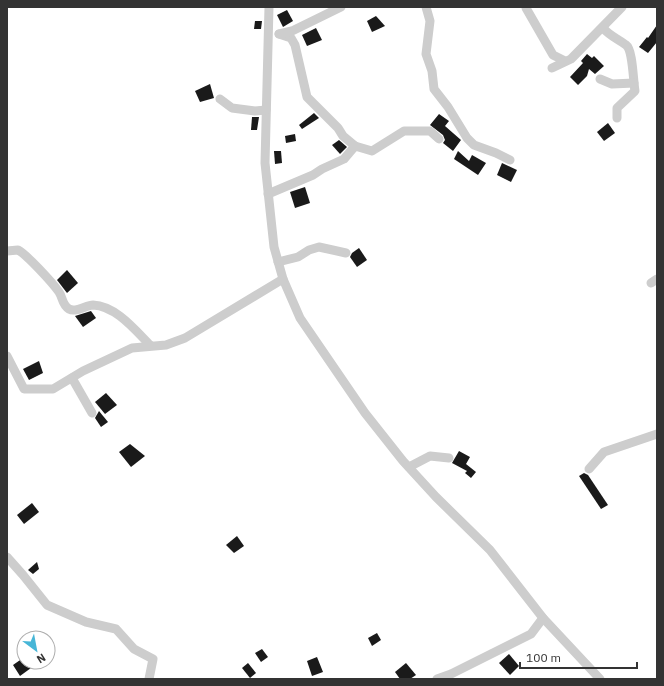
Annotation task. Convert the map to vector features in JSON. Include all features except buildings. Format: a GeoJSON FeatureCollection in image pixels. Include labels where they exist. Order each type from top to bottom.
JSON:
{"type":"FeatureCollection","features":[{"type":"Feature","properties":{"kind":"street"},"geometry":{"type":"LineString","coordinates":[[269,7],[265,163],[268,194],[274,247],[283,279],[300,318],[365,413],[409,467],[436,497],[490,550],[543,618],[600,679]]}},
{"type":"Feature","properties":{"kind":"street"},"geometry":{"type":"LineString","coordinates":[[279,34],[292,31],[341,7]]}},
{"type":"Feature","properties":{"kind":"street"},"geometry":{"type":"LineString","coordinates":[[426,7],[430,21],[426,54],[432,71],[434,89],[474,146],[496,152],[510,160]]}},
{"type":"Feature","properties":{"kind":"street"},"geometry":{"type":"LineString","coordinates":[[552,68],[571,58],[588,40],[603,28],[622,7]]}},
{"type":"Feature","properties":{"kind":"street"},"geometry":{"type":"LineString","coordinates":[[526,8],[553,55],[565,62]]}},
{"type":"Feature","properties":{"kind":"street"},"geometry":{"type":"LineString","coordinates":[[603,28],[611,37],[627,46],[631,53],[635,91],[617,108],[617,118]]}},
{"type":"Feature","properties":{"kind":"street"},"geometry":{"type":"LineString","coordinates":[[268,33],[279,34],[291,38],[295,45],[307,97],[338,128],[343,136],[355,146],[372,151],[404,130],[430,131],[439,139]]}},
{"type":"Feature","properties":{"kind":"street"},"geometry":{"type":"LineString","coordinates":[[600,79],[612,84],[634,83]]}},
{"type":"Feature","properties":{"kind":"street"},"geometry":{"type":"LineString","coordinates":[[220,99],[232,108],[252,109],[255,111],[266,110]]}},
{"type":"Feature","properties":{"kind":"street"},"geometry":{"type":"LineString","coordinates":[[268,194],[313,175],[322,169],[344,159],[355,146]]}},
{"type":"Feature","properties":{"kind":"street"},"geometry":{"type":"LineString","coordinates":[[278,262],[298,258],[309,250],[319,247],[346,252]]}},
{"type":"Feature","properties":{"kind":"street"},"geometry":{"type":"LineString","coordinates":[[7,251],[18,250],[30,259],[57,289],[62,302],[68,309],[74,310],[94,305],[104,308],[117,314],[150,345]]}},
{"type":"Feature","properties":{"kind":"street"},"geometry":{"type":"LineString","coordinates":[[7,356],[24,389],[53,389],[112,357],[132,348],[166,344],[185,338],[283,279]]}},
{"type":"Feature","properties":{"kind":"street"},"geometry":{"type":"LineString","coordinates":[[72,378],[92,413]]}},
{"type":"Feature","properties":{"kind":"street"},"geometry":{"type":"LineString","coordinates":[[589,469],[604,452],[657,434]]}},
{"type":"Feature","properties":{"kind":"street"},"geometry":{"type":"LineString","coordinates":[[409,467],[430,456],[449,458]]}},
{"type":"Feature","properties":{"kind":"street"},"geometry":{"type":"LineString","coordinates":[[7,557],[46,605],[86,622],[116,629],[134,649],[153,659],[149,679]]}},
{"type":"Feature","properties":{"kind":"street"},"geometry":{"type":"LineString","coordinates":[[437,679],[451,674],[531,634],[543,618]]}}]}
